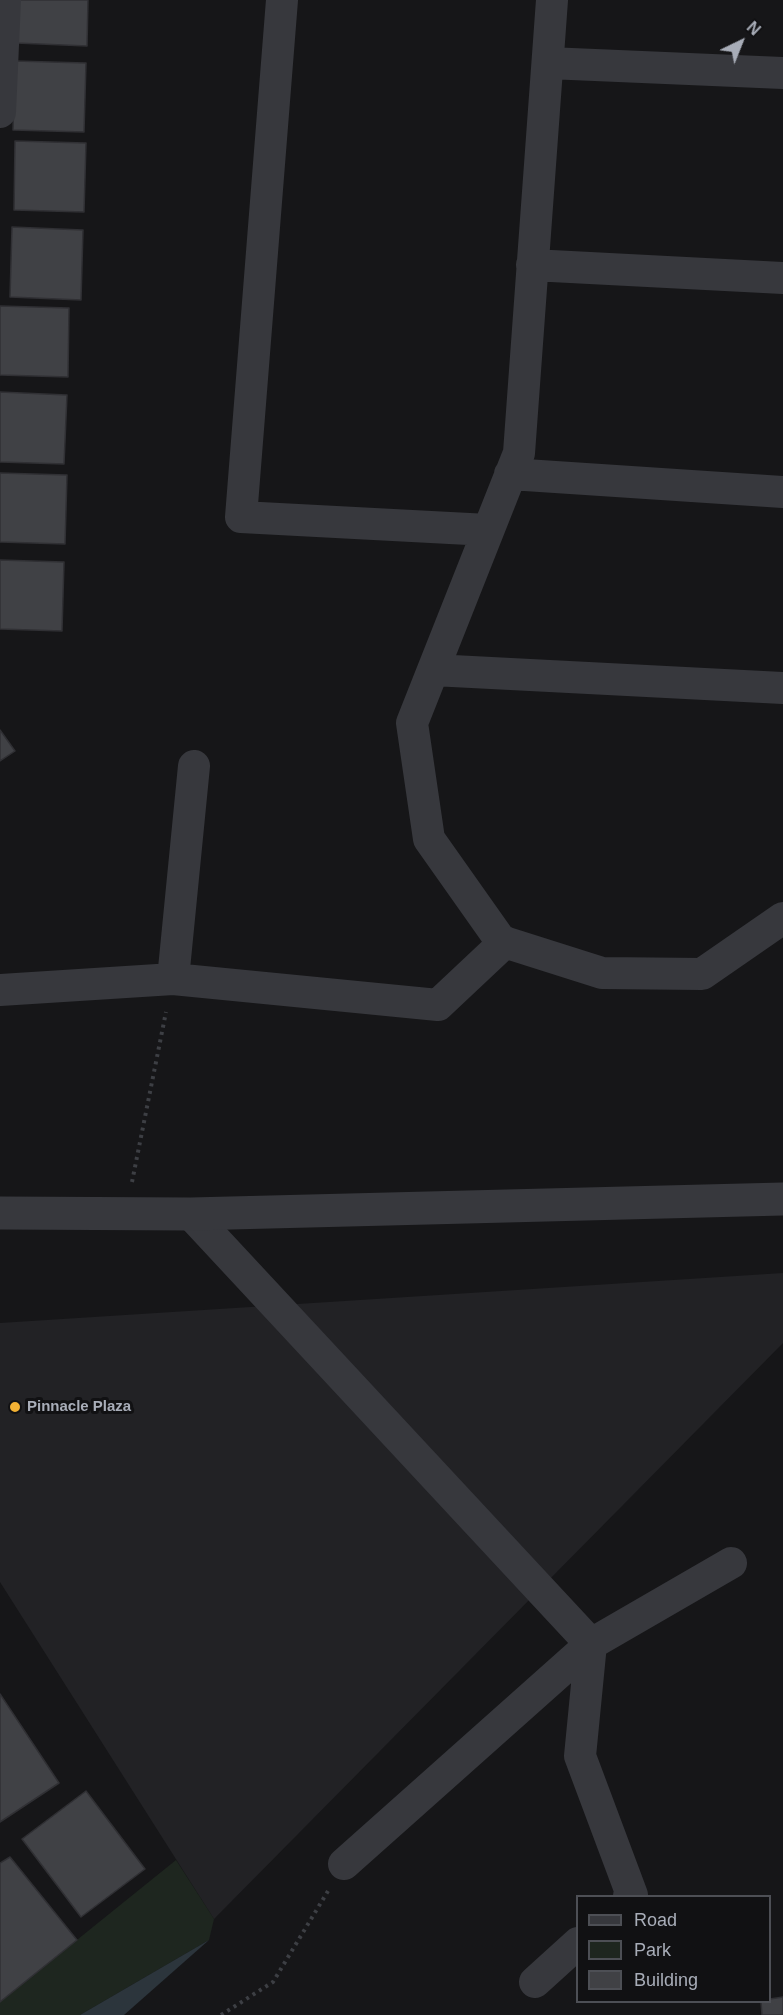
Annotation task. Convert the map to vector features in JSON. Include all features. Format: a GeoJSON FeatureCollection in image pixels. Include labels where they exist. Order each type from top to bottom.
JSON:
{"type":"FeatureCollection","features":[{"type":"Feature","properties":{"kind":"street"},"geometry":{"type":"LineString","coordinates":[[0,112],[5,0]]}},
{"type":"Feature","properties":{"kind":"street"},"geometry":{"type":"LineString","coordinates":[[282,0],[241,517],[488,530]]}},
{"type":"Feature","properties":{"kind":"street"},"geometry":{"type":"LineString","coordinates":[[552,0],[519,453],[412,723],[429,839],[501,942],[602,973],[702,974],[783,918]]}},
{"type":"Feature","properties":{"kind":"street"},"geometry":{"type":"LineString","coordinates":[[548,63],[783,73]]}},
{"type":"Feature","properties":{"kind":"street"},"geometry":{"type":"LineString","coordinates":[[532,265],[783,278]]}},
{"type":"Feature","properties":{"kind":"street"},"geometry":{"type":"LineString","coordinates":[[510,474],[783,492]]}},
{"type":"Feature","properties":{"kind":"street"},"geometry":{"type":"LineString","coordinates":[[433,670],[783,687]]}},
{"type":"Feature","properties":{"kind":"street"},"geometry":{"type":"LineString","coordinates":[[172,979],[194,766]]}},
{"type":"Feature","properties":{"kind":"street"},"geometry":{"type":"LineString","coordinates":[[0,990],[172,979],[438,1005],[506,942]]}},
{"type":"Feature","properties":{"kind":"street"},"geometry":{"type":"LineString","coordinates":[[0,1213],[191,1214],[783,1199]]}},
{"type":"Feature","properties":{"kind":"street"},"geometry":{"type":"LineString","coordinates":[[191,1214],[591,1644],[580,1756],[632,1895]]}},
{"type":"Feature","properties":{"kind":"street"},"geometry":{"type":"LineString","coordinates":[[345,1864],[591,1644],[731,1563]]}},
{"type":"Feature","properties":{"kind":"street"},"geometry":{"type":"LineString","coordinates":[[535,1982],[576,1945]]}},
{"type":"Feature","properties":{"kind":"path"},"geometry":{"type":"LineString","coordinates":[[128,1214],[172,979]]}},
{"type":"Feature","properties":{"kind":"path"},"geometry":{"type":"LineString","coordinates":[[221,2015],[273,1982],[345,1864]]}},
{"type":"Feature","properties":{"kind":"shaded area"},"geometry":{"type":"Polygon","coordinates":[[[783,1273],[783,1343],[214,1919],[0,1582],[0,1323],[783,1273]]]}},
{"type":"Feature","properties":{"kind":"shaded area"},"geometry":{"type":"Polygon","coordinates":[[[209,1940],[124,2015],[80,2015],[209,1940]]]}},
{"type":"Feature","properties":{"kind":"green space"},"geometry":{"type":"Polygon","coordinates":[[[176,1860],[214,1919],[209,1940],[80,2015],[0,2015],[0,2002],[176,1860]]]}},
{"type":"Feature","properties":{"kind":"building"},"geometry":{"type":"Polygon","coordinates":[[[17,0],[88,0],[87,46],[16,43],[17,0]]]}},
{"type":"Feature","properties":{"kind":"building"},"geometry":{"type":"Polygon","coordinates":[[[15,61],[86,63],[84,132],[13,130],[15,61]]]}},
{"type":"Feature","properties":{"kind":"building"},"geometry":{"type":"Polygon","coordinates":[[[15,141],[86,143],[84,212],[14,210],[15,141]]]}},
{"type":"Feature","properties":{"kind":"building"},"geometry":{"type":"Polygon","coordinates":[[[12,227],[83,230],[81,300],[10,297],[12,227]]]}},
{"type":"Feature","properties":{"kind":"building"},"geometry":{"type":"Polygon","coordinates":[[[0,306],[69,308],[68,377],[0,375],[0,306]]]}},
{"type":"Feature","properties":{"kind":"building"},"geometry":{"type":"Polygon","coordinates":[[[0,392],[67,395],[64,464],[0,462],[0,392]]]}},
{"type":"Feature","properties":{"kind":"building"},"geometry":{"type":"Polygon","coordinates":[[[0,473],[67,475],[65,544],[0,542],[0,473]]]}},
{"type":"Feature","properties":{"kind":"building"},"geometry":{"type":"Polygon","coordinates":[[[0,560],[64,562],[62,631],[0,629],[0,560]]]}},
{"type":"Feature","properties":{"kind":"building"},"geometry":{"type":"Polygon","coordinates":[[[0,730],[15,751],[0,761],[0,730]]]}},
{"type":"Feature","properties":{"kind":"building"},"geometry":{"type":"Polygon","coordinates":[[[0,1694],[59,1783],[0,1822],[0,1694]]]}},
{"type":"Feature","properties":{"kind":"building"},"geometry":{"type":"Polygon","coordinates":[[[86,1791],[145,1869],[81,1917],[22,1839],[86,1791]]]}},
{"type":"Feature","properties":{"kind":"building"},"geometry":{"type":"Polygon","coordinates":[[[10,1857],[77,1940],[0,2002],[0,1863],[10,1857]]]}},
{"type":"Feature","properties":{"kind":"building"},"geometry":{"type":"Polygon","coordinates":[[[783,1997],[783,2015],[762,2015],[761,2003],[771,2003],[771,1999],[783,1997]]]}},
{"type":"Feature","properties":{"kind":"place","name":"Pinnacle Plaza"},"geometry":{"type":"Point","coordinates":[15,1407]}}]}
